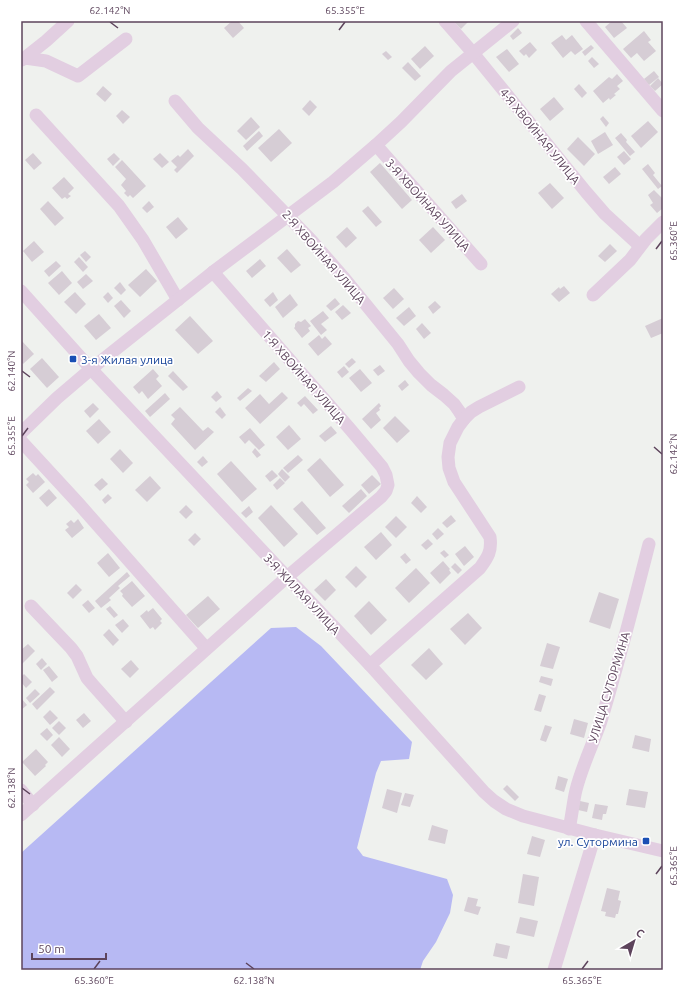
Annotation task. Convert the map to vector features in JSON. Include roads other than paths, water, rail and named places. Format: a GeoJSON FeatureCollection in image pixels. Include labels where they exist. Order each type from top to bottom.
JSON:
{"type":"FeatureCollection","features":[{"type":"Feature","properties":{"kind":"street"},"geometry":{"type":"LineString","coordinates":[[23,60],[68,21]]}},
{"type":"Feature","properties":{"kind":"street","name":"4-Я ХВОЙНАЯ УЛИЦА"},"geometry":{"type":"LineString","coordinates":[[445,21],[605,214],[640,246]]}},
{"type":"Feature","properties":{"kind":"street"},"geometry":{"type":"LineString","coordinates":[[21,433],[57,398],[91,369],[213,272],[332,182],[401,122],[438,84],[512,21]]}},
{"type":"Feature","properties":{"kind":"street"},"geometry":{"type":"LineString","coordinates":[[586,21],[663,111]]}},
{"type":"Feature","properties":{"kind":"street"},"geometry":{"type":"LineString","coordinates":[[23,60],[46,61],[78,76],[126,39]]}},
{"type":"Feature","properties":{"kind":"street","name":"2-Я ХВОЙНАЯ УЛИЦА"},"geometry":{"type":"LineString","coordinates":[[175,102],[198,128],[242,169],[311,240],[398,344],[419,373],[454,404],[464,419]]}},
{"type":"Feature","properties":{"kind":"street"},"geometry":{"type":"LineString","coordinates":[[36,115],[119,206],[143,240],[178,300]]}},
{"type":"Feature","properties":{"kind":"street","name":"3-Я ХВОЙНАЯ УЛИЦА"},"geometry":{"type":"LineString","coordinates":[[376,145],[481,264]]}},
{"type":"Feature","properties":{"kind":"street"},"geometry":{"type":"LineString","coordinates":[[593,296],[630,260],[646,238],[663,222]]}},
{"type":"Feature","properties":{"kind":"street","name":"1-Я ХВОЙНАЯ УЛИЦА"},"geometry":{"type":"LineString","coordinates":[[213,272],[350,429],[382,467],[386,475],[388,486],[381,497],[287,577]]}},
{"type":"Feature","properties":{"kind":"street","name":"3-Я ЖИЛАЯ УЛИЦА"},"geometry":{"type":"LineString","coordinates":[[21,291],[91,369],[370,665],[484,792],[506,809],[523,816],[569,829]]}},
{"type":"Feature","properties":{"kind":"street"},"geometry":{"type":"LineString","coordinates":[[370,665],[480,568],[490,552],[490,538],[457,486],[449,468],[448,457],[450,443],[464,419],[479,407],[519,387]]}},
{"type":"Feature","properties":{"kind":"street"},"geometry":{"type":"LineString","coordinates":[[21,441],[85,510],[206,648]]}},
{"type":"Feature","properties":{"kind":"street","name":"УЛИЦА СУТОРМИНА"},"geometry":{"type":"LineString","coordinates":[[569,829],[576,790],[602,715],[649,544]]}},
{"type":"Feature","properties":{"kind":"street"},"geometry":{"type":"LineString","coordinates":[[21,815],[287,577]]}},
{"type":"Feature","properties":{"kind":"street"},"geometry":{"type":"LineString","coordinates":[[31,606],[71,648],[77,656],[87,678],[126,722]]}},
{"type":"Feature","properties":{"kind":"street"},"geometry":{"type":"LineString","coordinates":[[21,790],[33,805]]}},
{"type":"Feature","properties":{"kind":"street"},"geometry":{"type":"LineString","coordinates":[[569,829],[663,851]]}},
{"type":"Feature","properties":{"kind":"street"},"geometry":{"type":"LineString","coordinates":[[554,970],[595,835]]}},
{"type":"Feature","properties":{"kind":"place","name":"3-я Жилая улица"},"geometry":{"type":"Point","coordinates":[73,359]}},
{"type":"Feature","properties":{"kind":"place","name":"ул. Сутормина"},"geometry":{"type":"Point","coordinates":[646,841]}}]}
